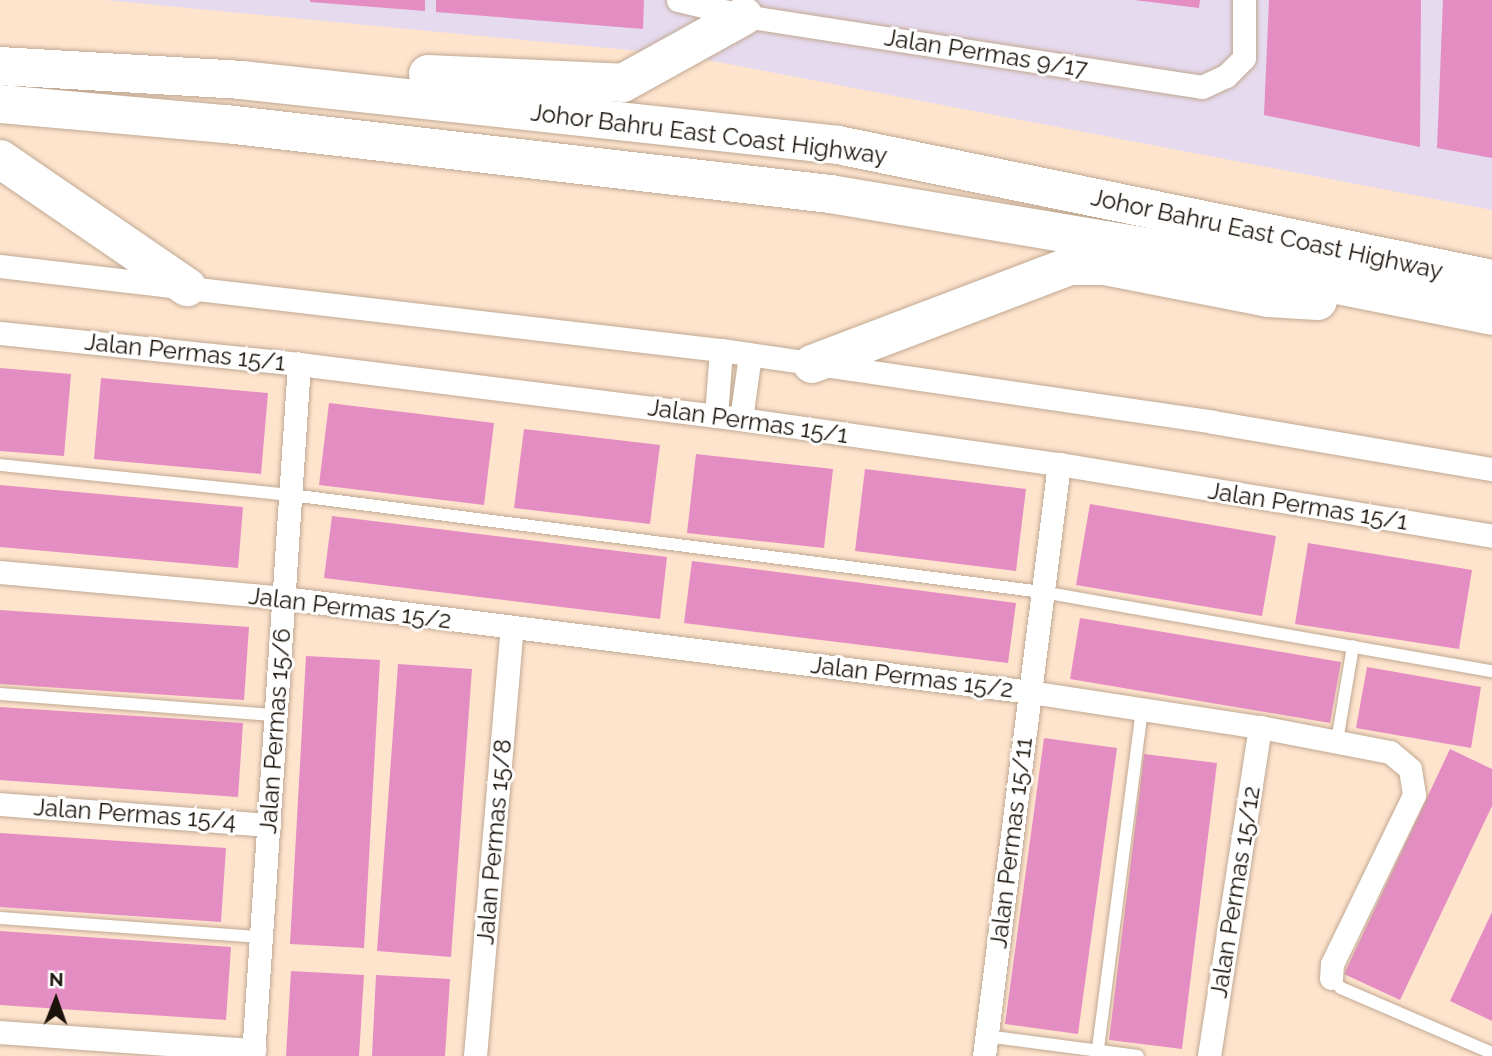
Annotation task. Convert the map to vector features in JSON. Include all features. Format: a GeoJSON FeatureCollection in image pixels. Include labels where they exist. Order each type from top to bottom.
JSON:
{"type":"FeatureCollection","features":[{"type":"Feature","properties":{"kind":"highway"},"geometry":{"type":"LineString","coordinates":[[0,40],[472,79],[623,83],[744,16]]}},
{"type":"Feature","properties":{"kind":"highway","name":"Johor Bahru East Coast Highway"},"geometry":{"type":"LineString","coordinates":[[0,66],[241,80],[838,145],[1492,279]]}},
{"type":"Feature","properties":{"kind":"highway"},"geometry":{"type":"LineString","coordinates":[[472,79],[569,101],[838,145]]}},
{"type":"Feature","properties":{"kind":"highway","name":"Johor Bahru East Coast Highway"},"geometry":{"type":"LineString","coordinates":[[0,104],[226,124],[830,194],[1152,248],[1474,312]]}},
{"type":"Feature","properties":{"kind":"highway"},"geometry":{"type":"LineString","coordinates":[[0,159],[187,286]]}},
{"type":"Feature","properties":{"kind":"highway"},"geometry":{"type":"LineString","coordinates":[[812,364],[1070,266],[1105,266],[1268,298],[1474,312]]}},
{"type":"Feature","properties":{"kind":"street","name":"Jalan Permas 9/17"},"geometry":{"type":"LineString","coordinates":[[678,0],[744,16],[1202,87],[1226,76],[1244,58],[1244,0]]}},
{"type":"Feature","properties":{"kind":"street"},"geometry":{"type":"LineString","coordinates":[[0,266],[721,350],[1213,422],[1492,470]]}},
{"type":"Feature","properties":{"kind":"street","name":"Jalan Permas 15/1"},"geometry":{"type":"LineString","coordinates":[[0,333],[299,364],[716,415],[1059,464],[1492,536]]}},
{"type":"Feature","properties":{"kind":"street"},"geometry":{"type":"LineString","coordinates":[[716,415],[721,350]]}},
{"type":"Feature","properties":{"kind":"street"},"geometry":{"type":"LineString","coordinates":[[741,419],[751,355]]}},
{"type":"Feature","properties":{"kind":"street","name":"Jalan Permas 15/6"},"geometry":{"type":"LineString","coordinates":[[254,1053],[299,364]]}},
{"type":"Feature","properties":{"kind":"street","name":"Jalan Permas 15/11"},"geometry":{"type":"LineString","coordinates":[[985,1046],[1059,464]]}},
{"type":"Feature","properties":{"kind":"street","name":"Jalan Permas 15/2"},"geometry":{"type":"LineString","coordinates":[[0,572],[284,598],[1030,692],[1260,727],[1390,752],[1402,759],[1410,769],[1414,795],[1332,964],[1331,978]]}},
{"type":"Feature","properties":{"kind":"street","name":"Jalan Permas 15/8"},"geometry":{"type":"LineString","coordinates":[[475,1056],[512,628]]}},
{"type":"Feature","properties":{"kind":"street","name":"Jalan Permas 15/12"},"geometry":{"type":"LineString","coordinates":[[1209,1056],[1260,727]]}},
{"type":"Feature","properties":{"kind":"street","name":"Jalan Permas 15/4"},"geometry":{"type":"LineString","coordinates":[[0,804],[269,825]]}},
{"type":"Feature","properties":{"kind":"street"},"geometry":{"type":"LineString","coordinates":[[0,1032],[254,1053]]}},
{"type":"Feature","properties":{"kind":"lane"},"geometry":{"type":"LineString","coordinates":[[0,465],[290,495],[1042,592],[1492,671]]}},
{"type":"Feature","properties":{"kind":"lane"},"geometry":{"type":"LineString","coordinates":[[1338,741],[1353,646]]}},
{"type":"Feature","properties":{"kind":"lane"},"geometry":{"type":"LineString","coordinates":[[0,694],[276,715]]}},
{"type":"Feature","properties":{"kind":"lane"},"geometry":{"type":"LineString","coordinates":[[1098,1053],[1142,708]]}},
{"type":"Feature","properties":{"kind":"lane"},"geometry":{"type":"LineString","coordinates":[[0,918],[261,937]]}},
{"type":"Feature","properties":{"kind":"lane","name":"Jalan Permas 15/2"},"geometry":{"type":"LineString","coordinates":[[1331,978],[1341,988],[1492,1054]]}},
{"type":"Feature","properties":{"kind":"lane"},"geometry":{"type":"LineString","coordinates":[[985,1046],[1138,1056]]}},
{"type":"Feature","properties":{"kind":"shaded area"},"geometry":{"type":"Polygon","coordinates":[[[105,0],[1492,0],[1492,210],[681,55],[105,0]]]}},
{"type":"Feature","properties":{"kind":"building"},"geometry":{"type":"Polygon","coordinates":[[[425,0],[425,11],[310,2],[425,0]]]}},
{"type":"Feature","properties":{"kind":"building"},"geometry":{"type":"Polygon","coordinates":[[[436,0],[644,0],[643,29],[436,12],[436,0]]]}},
{"type":"Feature","properties":{"kind":"building"},"geometry":{"type":"Polygon","coordinates":[[[1134,0],[1200,0],[1199,8],[1134,0]]]}},
{"type":"Feature","properties":{"kind":"building"},"geometry":{"type":"Polygon","coordinates":[[[1269,0],[1421,0],[1420,147],[1264,115],[1269,0]]]}},
{"type":"Feature","properties":{"kind":"building"},"geometry":{"type":"Polygon","coordinates":[[[1443,0],[1492,0],[1492,158],[1437,148],[1443,0]]]}},
{"type":"Feature","properties":{"kind":"building"},"geometry":{"type":"Polygon","coordinates":[[[0,368],[71,374],[64,456],[0,451],[0,368]]]}},
{"type":"Feature","properties":{"kind":"building"},"geometry":{"type":"Polygon","coordinates":[[[101,378],[268,393],[261,474],[94,459],[101,378]]]}},
{"type":"Feature","properties":{"kind":"building"},"geometry":{"type":"Polygon","coordinates":[[[329,403],[494,423],[484,505],[319,485],[329,403]]]}},
{"type":"Feature","properties":{"kind":"building"},"geometry":{"type":"Polygon","coordinates":[[[524,429],[660,445],[650,524],[514,508],[524,429]]]}},
{"type":"Feature","properties":{"kind":"building"},"geometry":{"type":"Polygon","coordinates":[[[696,454],[833,469],[824,548],[687,533],[696,454]]]}},
{"type":"Feature","properties":{"kind":"building"},"geometry":{"type":"Polygon","coordinates":[[[865,469],[1026,489],[1016,571],[855,551],[865,469]]]}},
{"type":"Feature","properties":{"kind":"building"},"geometry":{"type":"Polygon","coordinates":[[[0,485],[243,507],[238,568],[0,547],[0,485]]]}},
{"type":"Feature","properties":{"kind":"building"},"geometry":{"type":"Polygon","coordinates":[[[1090,504],[1276,536],[1262,616],[1076,585],[1090,504]]]}},
{"type":"Feature","properties":{"kind":"building"},"geometry":{"type":"Polygon","coordinates":[[[332,516],[667,557],[660,619],[324,578],[332,516]]]}},
{"type":"Feature","properties":{"kind":"building"},"geometry":{"type":"Polygon","coordinates":[[[1308,543],[1472,570],[1459,649],[1295,624],[1308,543]]]}},
{"type":"Feature","properties":{"kind":"building"},"geometry":{"type":"Polygon","coordinates":[[[692,561],[1016,603],[1008,663],[684,623],[692,561]]]}},
{"type":"Feature","properties":{"kind":"building"},"geometry":{"type":"Polygon","coordinates":[[[0,610],[249,627],[244,700],[0,684],[0,610]]]}},
{"type":"Feature","properties":{"kind":"building"},"geometry":{"type":"Polygon","coordinates":[[[1080,618],[1341,662],[1330,723],[1070,679],[1080,618]]]}},
{"type":"Feature","properties":{"kind":"building"},"geometry":{"type":"Polygon","coordinates":[[[306,656],[380,660],[364,948],[290,944],[306,656]]]}},
{"type":"Feature","properties":{"kind":"building"},"geometry":{"type":"Polygon","coordinates":[[[398,664],[472,669],[451,957],[377,951],[398,664]]]}},
{"type":"Feature","properties":{"kind":"building"},"geometry":{"type":"Polygon","coordinates":[[[1367,667],[1481,687],[1471,748],[1356,728],[1367,667]]]}},
{"type":"Feature","properties":{"kind":"building"},"geometry":{"type":"Polygon","coordinates":[[[0,707],[243,723],[238,797],[0,780],[0,707]]]}},
{"type":"Feature","properties":{"kind":"building"},"geometry":{"type":"Polygon","coordinates":[[[1044,738],[1117,748],[1078,1034],[1005,1024],[1044,738]]]}},
{"type":"Feature","properties":{"kind":"building"},"geometry":{"type":"Polygon","coordinates":[[[1450,749],[1492,769],[1492,806],[1400,1000],[1344,974],[1450,749]]]}},
{"type":"Feature","properties":{"kind":"building"},"geometry":{"type":"Polygon","coordinates":[[[1144,754],[1217,763],[1182,1049],[1109,1040],[1144,754]]]}},
{"type":"Feature","properties":{"kind":"building"},"geometry":{"type":"Polygon","coordinates":[[[0,833],[226,848],[221,922],[0,907],[0,833]]]}},
{"type":"Feature","properties":{"kind":"building"},"geometry":{"type":"Polygon","coordinates":[[[1492,912],[1492,1021],[1450,1001],[1492,912]]]}},
{"type":"Feature","properties":{"kind":"building"},"geometry":{"type":"Polygon","coordinates":[[[0,931],[231,947],[226,1020],[0,1005],[0,931]]]}},
{"type":"Feature","properties":{"kind":"building"},"geometry":{"type":"Polygon","coordinates":[[[291,971],[364,975],[359,1056],[286,1056],[291,971]]]}},
{"type":"Feature","properties":{"kind":"building"},"geometry":{"type":"Polygon","coordinates":[[[376,975],[450,979],[445,1056],[372,1056],[376,975]]]}}]}
